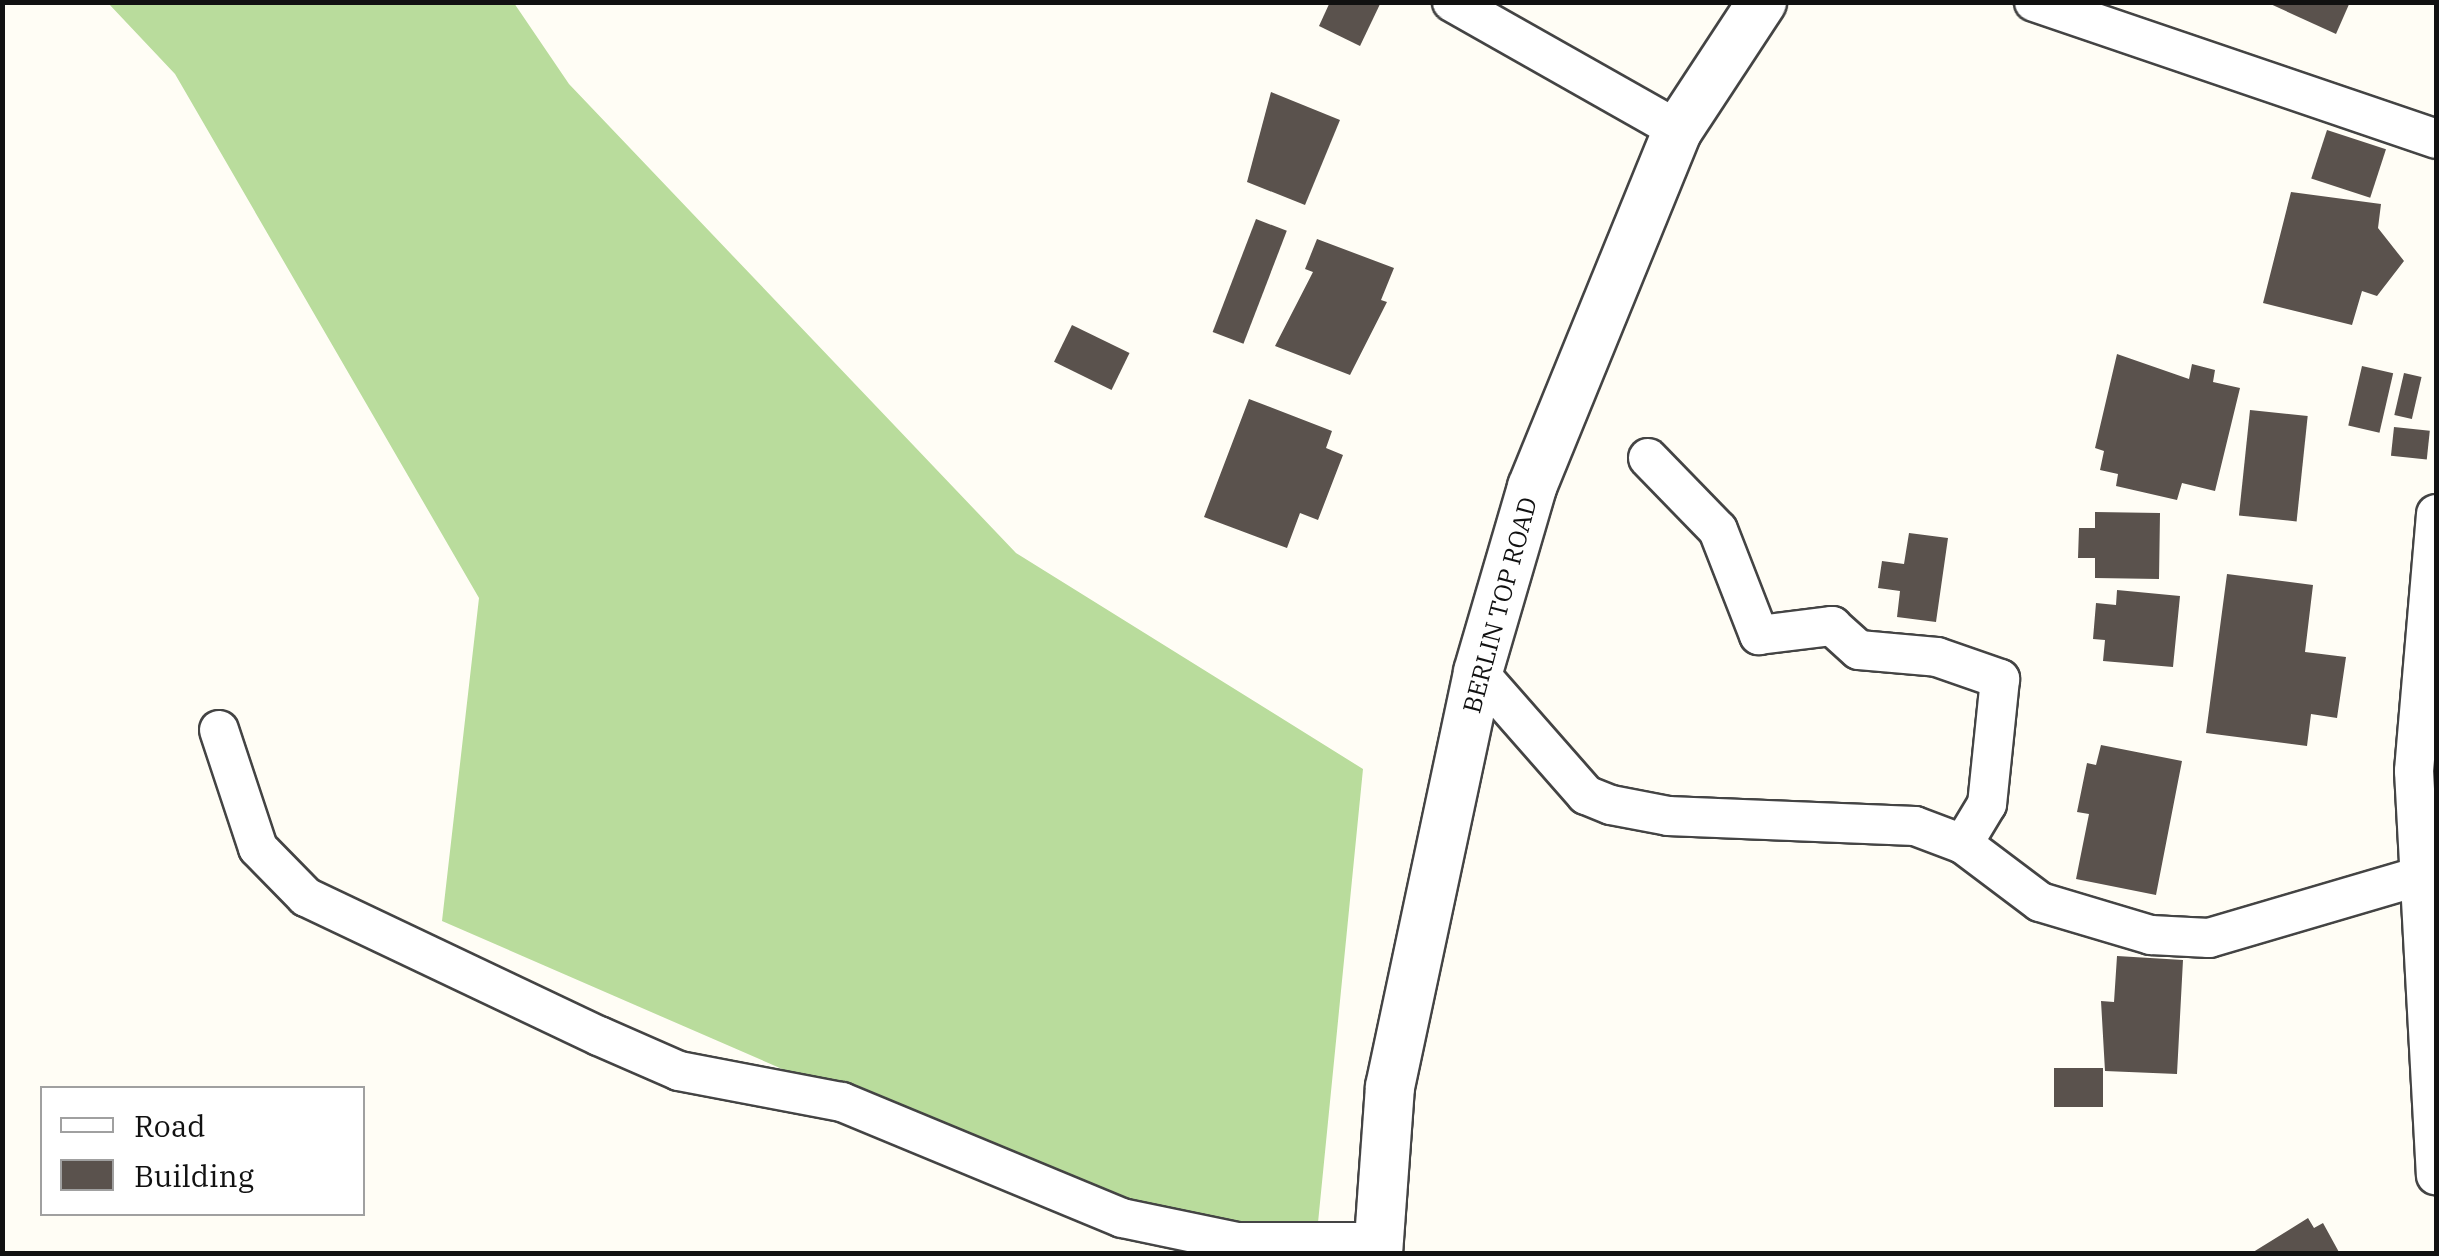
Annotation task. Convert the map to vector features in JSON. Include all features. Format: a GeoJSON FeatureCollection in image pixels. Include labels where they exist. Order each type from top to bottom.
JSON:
{"type":"FeatureCollection","features":[{"type":"Feature","properties":{"kind":"street"},"geometry":{"type":"LineString","coordinates":[[1452,2],[1678,130]]}},
{"type":"Feature","properties":{"kind":"street","name":"BERLIN TOP ROAD"},"geometry":{"type":"LineString","coordinates":[[1378,1248],[1390,1088],[1478,672],[1532,488],[1678,130],[1762,2]]}},
{"type":"Feature","properties":{"kind":"street"},"geometry":{"type":"LineString","coordinates":[[2034,2],[2436,140]]}},
{"type":"Feature","properties":{"kind":"street"},"geometry":{"type":"LineString","coordinates":[[1648,458],[1718,530],[1760,636],[1832,626],[1859,650],[1937,657],[2000,679],[1987,804],[1963,844]]}},
{"type":"Feature","properties":{"kind":"street"},"geometry":{"type":"LineString","coordinates":[[2436,514],[2414,771],[2436,1174]]}},
{"type":"Feature","properties":{"kind":"street"},"geometry":{"type":"LineString","coordinates":[[1478,672],[1586,795],[1610,805],[1668,816],[1915,826],[1963,844],[2040,902],[2151,935],[2209,938],[2419,876]]}},
{"type":"Feature","properties":{"kind":"street"},"geometry":{"type":"LineString","coordinates":[[219,730],[258,848],[306,897],[679,1072],[842,1102],[1122,1218],[1236,1242],[1378,1248]]}},
{"type":"Feature","properties":{"kind":"green space"},"geometry":{"type":"Polygon","coordinates":[[[108,3],[514,3],[569,84],[1016,553],[1363,769],[1315,1253],[1205,1253],[442,921],[479,598],[175,74],[108,3]]]}},
{"type":"Feature","properties":{"kind":"building"},"geometry":{"type":"Polygon","coordinates":[[[1330,2],[1381,2],[1360,46],[1319,26],[1330,2]]]}},
{"type":"Feature","properties":{"kind":"building"},"geometry":{"type":"Polygon","coordinates":[[[2266,2],[2350,2],[2336,34],[2266,2]]]}},
{"type":"Feature","properties":{"kind":"building"},"geometry":{"type":"Polygon","coordinates":[[[1271,92],[1340,120],[1305,205],[1247,182],[1271,92]]]}},
{"type":"Feature","properties":{"kind":"building"},"geometry":{"type":"Polygon","coordinates":[[[2327,130],[2386,149],[2370,198],[2311,179],[2327,130]]]}},
{"type":"Feature","properties":{"kind":"building"},"geometry":{"type":"Polygon","coordinates":[[[2291,192],[2381,204],[2378,228],[2404,261],[2377,296],[2362,291],[2352,325],[2263,303],[2291,192]]]}},
{"type":"Feature","properties":{"kind":"building"},"geometry":{"type":"Polygon","coordinates":[[[1256,219],[1287,231],[1243,344],[1213,332],[1256,219]]]}},
{"type":"Feature","properties":{"kind":"building"},"geometry":{"type":"Polygon","coordinates":[[[1317,239],[1394,268],[1381,300],[1387,302],[1350,375],[1275,346],[1313,272],[1305,269],[1317,239]]]}},
{"type":"Feature","properties":{"kind":"building"},"geometry":{"type":"Polygon","coordinates":[[[1072,325],[1130,353],[1112,390],[1054,362],[1072,325]]]}},
{"type":"Feature","properties":{"kind":"building"},"geometry":{"type":"Polygon","coordinates":[[[2117,354],[2189,379],[2192,364],[2215,370],[2213,382],[2240,388],[2215,491],[2182,483],[2177,500],[2116,486],[2118,474],[2100,470],[2104,451],[2095,448],[2117,354]]]}},
{"type":"Feature","properties":{"kind":"building"},"geometry":{"type":"Polygon","coordinates":[[[2362,366],[2393,373],[2379,433],[2348,425],[2362,366]]]}},
{"type":"Feature","properties":{"kind":"building"},"geometry":{"type":"Polygon","coordinates":[[[2404,373],[2422,377],[2412,419],[2394,415],[2404,373]]]}},
{"type":"Feature","properties":{"kind":"building"},"geometry":{"type":"Polygon","coordinates":[[[1249,399],[1332,431],[1326,448],[1343,455],[1318,520],[1300,513],[1287,548],[1204,517],[1249,399]]]}},
{"type":"Feature","properties":{"kind":"building"},"geometry":{"type":"Polygon","coordinates":[[[2250,410],[2308,416],[2297,521],[2239,515],[2250,410]]]}},
{"type":"Feature","properties":{"kind":"building"},"geometry":{"type":"Polygon","coordinates":[[[2394,427],[2430,431],[2427,460],[2391,456],[2394,427]]]}},
{"type":"Feature","properties":{"kind":"building"},"geometry":{"type":"Polygon","coordinates":[[[2095,512],[2160,513],[2159,579],[2095,578],[2095,558],[2078,558],[2079,528],[2095,528],[2095,512]]]}},
{"type":"Feature","properties":{"kind":"building"},"geometry":{"type":"Polygon","coordinates":[[[1909,533],[1948,538],[1936,622],[1897,617],[1900,591],[1878,588],[1882,561],[1904,564],[1909,533]]]}},
{"type":"Feature","properties":{"kind":"building"},"geometry":{"type":"Polygon","coordinates":[[[2227,574],[2313,585],[2305,652],[2346,657],[2337,718],[2311,714],[2307,746],[2206,733],[2227,574]]]}},
{"type":"Feature","properties":{"kind":"building"},"geometry":{"type":"Polygon","coordinates":[[[2117,590],[2180,596],[2173,667],[2103,661],[2105,640],[2093,639],[2096,603],[2116,605],[2117,590]]]}},
{"type":"Feature","properties":{"kind":"building"},"geometry":{"type":"Polygon","coordinates":[[[2101,745],[2182,761],[2156,895],[2076,879],[2089,814],[2077,812],[2087,763],[2096,765],[2101,745]]]}},
{"type":"Feature","properties":{"kind":"building"},"geometry":{"type":"Polygon","coordinates":[[[2117,956],[2183,960],[2177,1074],[2105,1071],[2101,1001],[2114,1002],[2117,956]]]}},
{"type":"Feature","properties":{"kind":"building"},"geometry":{"type":"Polygon","coordinates":[[[2054,1068],[2103,1068],[2103,1107],[2054,1107],[2054,1068]]]}},
{"type":"Feature","properties":{"kind":"building"},"geometry":{"type":"Polygon","coordinates":[[[2308,1218],[2314,1228],[2323,1223],[2340,1254],[2250,1254],[2308,1218]]]}}]}
